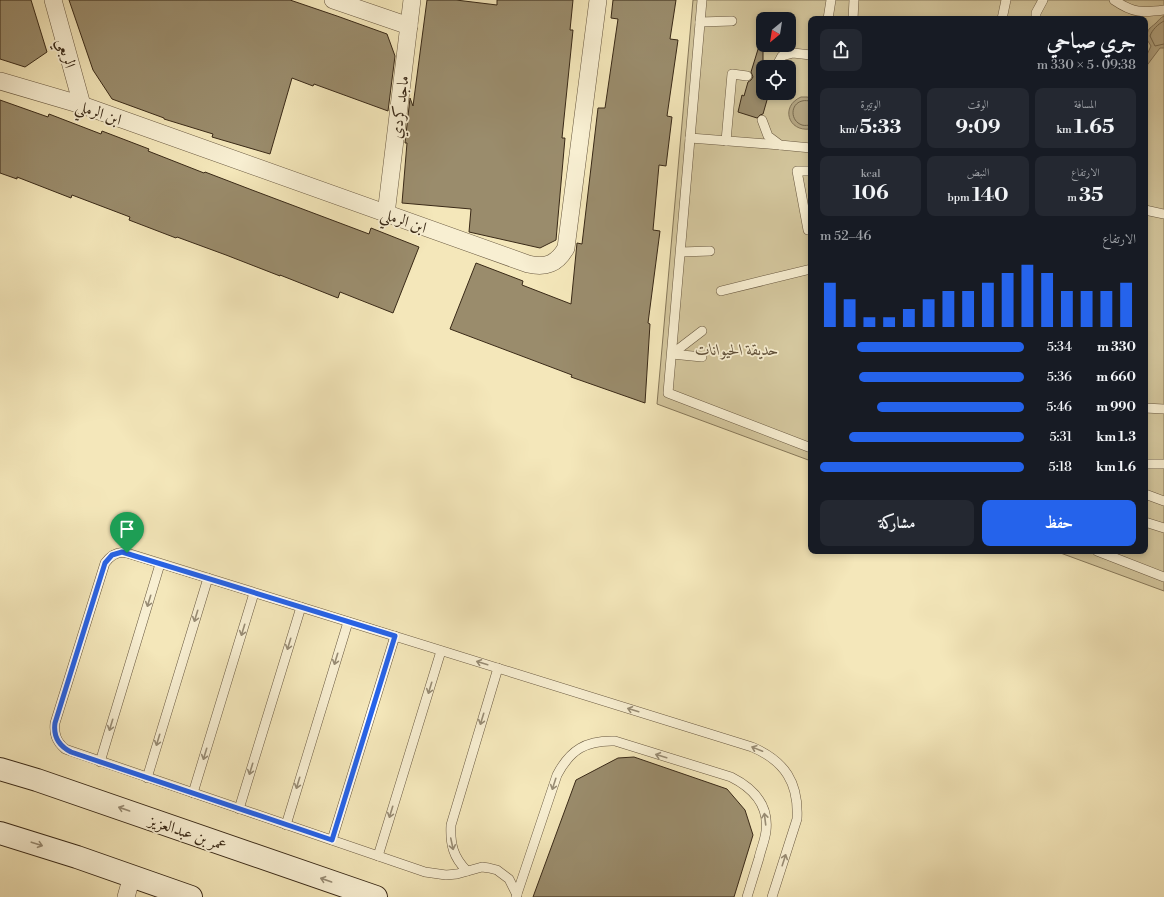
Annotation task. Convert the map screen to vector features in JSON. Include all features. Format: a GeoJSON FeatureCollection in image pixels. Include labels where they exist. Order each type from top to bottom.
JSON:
{"type":"FeatureCollection","features":[{"type":"Feature","properties":{"kind":"main road","name":"عمر بن عبدالعزيز"},"geometry":{"type":"LineString","coordinates":[[0,769],[37,780],[376,897]]}},
{"type":"Feature","properties":{"kind":"main road"},"geometry":{"type":"LineString","coordinates":[[0,833],[40,845],[191,897]]}},
{"type":"Feature","properties":{"kind":"street","name":"الربعي"},"geometry":{"type":"LineString","coordinates":[[53,0],[82,105]]}},
{"type":"Feature","properties":{"kind":"street"},"geometry":{"type":"LineString","coordinates":[[333,0],[409,26]]}},
{"type":"Feature","properties":{"kind":"street","name":"ماجد كردي"},"geometry":{"type":"LineString","coordinates":[[386,214],[412,0]]}},
{"type":"Feature","properties":{"kind":"street","name":"ابن الرملي"},"geometry":{"type":"LineString","coordinates":[[0,81],[82,105],[528,264],[537,266],[546,265],[555,262],[562,256],[568,240],[598,0]]}},
{"type":"Feature","properties":{"kind":"street"},"geometry":{"type":"LineString","coordinates":[[126,897],[132,876]]}},
{"type":"Feature","properties":{"kind":"lane"},"geometry":{"type":"LineString","coordinates":[[702,0],[668,394],[808,447]]}},
{"type":"Feature","properties":{"kind":"lane"},"geometry":{"type":"LineString","coordinates":[[828,16],[831,0]]}},
{"type":"Feature","properties":{"kind":"lane"},"geometry":{"type":"LineString","coordinates":[[853,16],[854,0]]}},
{"type":"Feature","properties":{"kind":"lane"},"geometry":{"type":"LineString","coordinates":[[1003,16],[1006,0]]}},
{"type":"Feature","properties":{"kind":"lane"},"geometry":{"type":"LineString","coordinates":[[1032,0],[1042,3],[1036,13],[1036,16]]}},
{"type":"Feature","properties":{"kind":"lane"},"geometry":{"type":"LineString","coordinates":[[1114,0],[1126,8],[1140,12],[1164,10]]}},
{"type":"Feature","properties":{"kind":"lane"},"geometry":{"type":"LineString","coordinates":[[1126,8],[1130,16]]}},
{"type":"Feature","properties":{"kind":"lane"},"geometry":{"type":"LineString","coordinates":[[700,22],[732,21]]}},
{"type":"Feature","properties":{"kind":"lane"},"geometry":{"type":"LineString","coordinates":[[780,60],[782,56],[793,53],[808,55]]}},
{"type":"Feature","properties":{"kind":"lane"},"geometry":{"type":"LineString","coordinates":[[726,141],[732,74],[747,76]]}},
{"type":"Feature","properties":{"kind":"lane"},"geometry":{"type":"LineString","coordinates":[[762,120],[768,136],[780,145]]}},
{"type":"Feature","properties":{"kind":"lane"},"geometry":{"type":"LineString","coordinates":[[690,138],[808,148]]}},
{"type":"Feature","properties":{"kind":"lane"},"geometry":{"type":"LineString","coordinates":[[808,171],[797,171],[808,230]]}},
{"type":"Feature","properties":{"kind":"lane"},"geometry":{"type":"LineString","coordinates":[[1148,211],[1164,214]]}},
{"type":"Feature","properties":{"kind":"lane"},"geometry":{"type":"LineString","coordinates":[[681,252],[710,251]]}},
{"type":"Feature","properties":{"kind":"lane"},"geometry":{"type":"LineString","coordinates":[[721,291],[808,270]]}},
{"type":"Feature","properties":{"kind":"lane"},"geometry":{"type":"LineString","coordinates":[[672,354],[702,331]]}},
{"type":"Feature","properties":{"kind":"lane"},"geometry":{"type":"LineString","coordinates":[[672,354],[702,357]]}},
{"type":"Feature","properties":{"kind":"lane"},"geometry":{"type":"LineString","coordinates":[[1148,408],[1164,408]]}},
{"type":"Feature","properties":{"kind":"lane"},"geometry":{"type":"LineString","coordinates":[[1148,464],[1164,464]]}},
{"type":"Feature","properties":{"kind":"lane"},"geometry":{"type":"LineString","coordinates":[[1148,495],[1164,501]]}},
{"type":"Feature","properties":{"kind":"lane"},"geometry":{"type":"LineString","coordinates":[[1148,523],[1164,528]]}},
{"type":"Feature","properties":{"kind":"lane"},"geometry":{"type":"LineString","coordinates":[[517,896],[509,879],[497,870],[482,868],[457,874],[436,874],[425,872],[65,749],[59,744],[56,738],[54,730],[55,723],[105,563],[112,555],[122,552],[752,747],[764,752],[784,769],[791,780],[796,792],[798,806],[797,819],[772,897]]}},
{"type":"Feature","properties":{"kind":"lane"},"geometry":{"type":"LineString","coordinates":[[1105,554],[1164,577]]}},
{"type":"Feature","properties":{"kind":"lane"},"geometry":{"type":"LineString","coordinates":[[100,762],[160,564]]}},
{"type":"Feature","properties":{"kind":"lane"},"geometry":{"type":"LineString","coordinates":[[147,778],[208,578]]}},
{"type":"Feature","properties":{"kind":"lane"},"geometry":{"type":"LineString","coordinates":[[193,793],[254,593]]}},
{"type":"Feature","properties":{"kind":"lane"},"geometry":{"type":"LineString","coordinates":[[239,809],[301,607]]}},
{"type":"Feature","properties":{"kind":"lane"},"geometry":{"type":"LineString","coordinates":[[286,825],[348,622]]}},
{"type":"Feature","properties":{"kind":"lane"},"geometry":{"type":"LineString","coordinates":[[332,840],[395,636]]}},
{"type":"Feature","properties":{"kind":"lane"},"geometry":{"type":"LineString","coordinates":[[378,856],[441,651]]}},
{"type":"Feature","properties":{"kind":"lane"},"geometry":{"type":"LineString","coordinates":[[467,871],[460,864],[455,855],[450,835],[451,825],[498,668]]}},
{"type":"Feature","properties":{"kind":"lane"},"geometry":{"type":"LineString","coordinates":[[517,896],[562,764],[571,754],[581,747],[603,741],[615,741],[731,777],[742,782],[757,797],[766,818],[766,830],[747,897]]}},
{"type":"Feature","properties":{"kind":"green space","name":"حديقة الحيوانات"},"geometry":{"type":"Polygon","coordinates":[[[693,0],[1164,0],[1164,591],[1063,554],[1148,554],[1148,16],[808,16],[808,460],[657,404],[693,0]]]}},
{"type":"Feature","properties":{"kind":"water"},"geometry":{"type":"Polygon","coordinates":[[[1164,16],[1164,48],[1160,48],[1148,64],[1148,52],[1151,46],[1148,41],[1148,30],[1164,16]]]}},
{"type":"Feature","properties":{"kind":"water"},"geometry":{"type":"Polygon","coordinates":[[[801,97],[808,97],[808,129],[796,127],[792,123],[789,118],[790,106],[794,101],[801,97]]]}},
{"type":"Feature","properties":{"kind":"building"},"geometry":{"type":"Polygon","coordinates":[[[0,0],[31,0],[47,52],[25,67],[0,59],[0,0]]]}},
{"type":"Feature","properties":{"kind":"building"},"geometry":{"type":"Polygon","coordinates":[[[69,0],[290,0],[337,16],[387,34],[395,56],[388,111],[314,84],[313,86],[292,78],[270,154],[212,137],[213,134],[164,119],[112,99],[93,70],[69,0]]]}},
{"type":"Feature","properties":{"kind":"building"},"geometry":{"type":"Polygon","coordinates":[[[427,0],[456,0],[497,5],[497,0],[573,0],[570,30],[573,30],[562,138],[565,138],[556,240],[540,248],[469,232],[471,209],[402,203],[407,143],[405,143],[410,98],[413,106],[427,0]]]}},
{"type":"Feature","properties":{"kind":"building"},"geometry":{"type":"Polygon","coordinates":[[[613,0],[676,0],[670,39],[678,40],[667,116],[672,117],[666,166],[659,165],[653,230],[660,231],[648,323],[650,324],[645,403],[571,377],[572,375],[450,329],[476,263],[523,281],[522,285],[571,304],[577,243],[582,244],[598,108],[605,108],[618,19],[611,18],[613,0]]]}},
{"type":"Feature","properties":{"kind":"building"},"geometry":{"type":"Polygon","coordinates":[[[757,52],[763,52],[763,60],[756,60],[756,100],[767,100],[763,114],[757,118],[738,112],[742,95],[744,96],[748,82],[753,77],[751,72],[757,52]]]}},
{"type":"Feature","properties":{"kind":"building"},"geometry":{"type":"Polygon","coordinates":[[[0,100],[48,117],[49,114],[101,134],[102,131],[149,149],[148,151],[204,173],[205,172],[369,234],[371,228],[419,247],[393,313],[340,292],[338,298],[280,275],[129,220],[130,217],[72,195],[71,198],[17,177],[17,179],[0,173],[0,100]]]}},
{"type":"Feature","properties":{"kind":"building"},"geometry":{"type":"Polygon","coordinates":[[[634,757],[727,789],[745,810],[753,835],[734,897],[533,897],[576,780],[618,758],[634,757]]]}},
{"type":"Feature","properties":{"kind":"route"},"geometry":{"type":"LineString","coordinates":[[122,552],[127,553],[395,636],[332,840],[71,752],[59,744],[54,730],[55,723],[105,563],[112,555],[122,552]]}}]}
